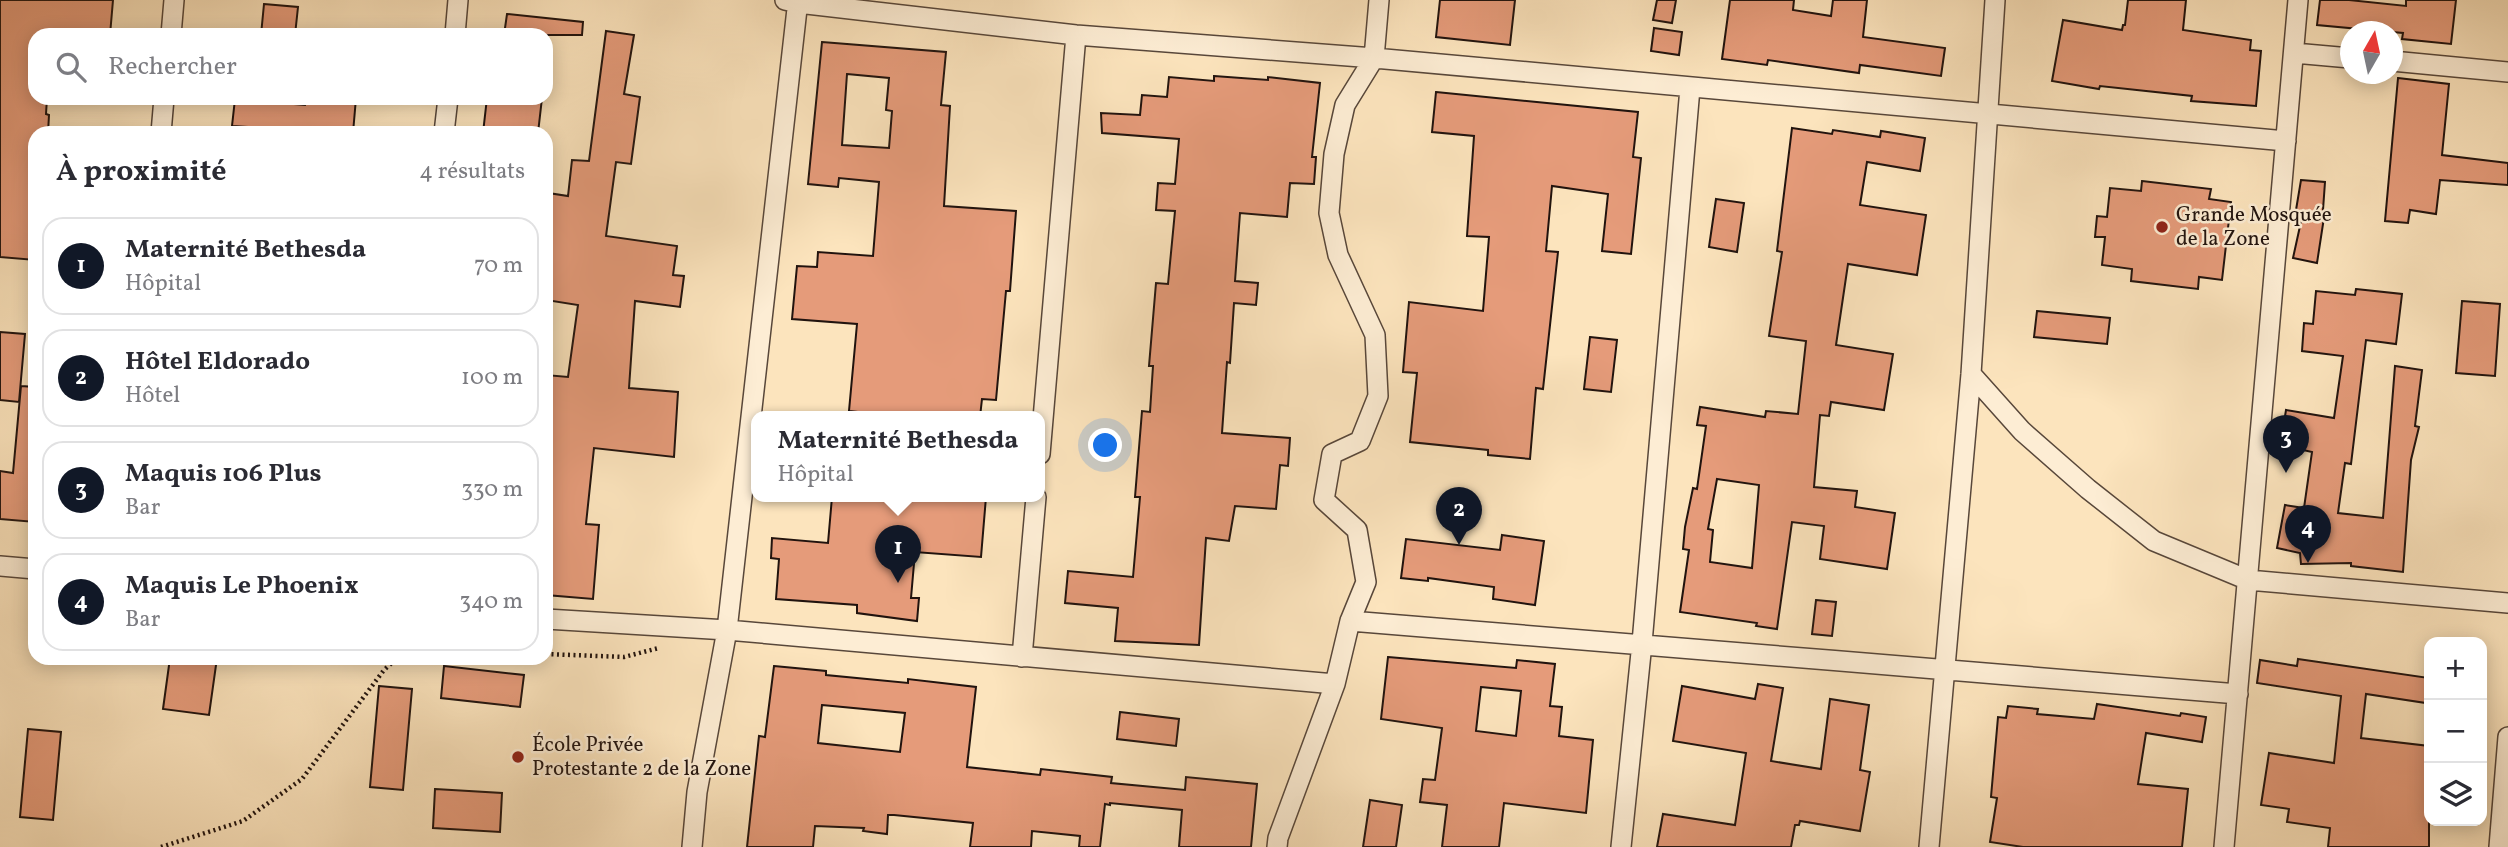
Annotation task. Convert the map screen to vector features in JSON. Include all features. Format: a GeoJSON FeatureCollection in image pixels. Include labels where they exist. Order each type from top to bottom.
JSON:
{"type":"FeatureCollection","features":[{"type":"Feature","properties":{"kind":"street"},"geometry":{"type":"LineString","coordinates":[[172,28],[174,0]]}},
{"type":"Feature","properties":{"kind":"street"},"geometry":{"type":"LineString","coordinates":[[456,28],[458,0]]}},
{"type":"Feature","properties":{"kind":"street"},"geometry":{"type":"LineString","coordinates":[[1277,847],[1335,684],[1349,621],[1366,582],[1357,530],[1324,500],[1332,454],[1360,441],[1378,396],[1375,335],[1338,255],[1329,213],[1334,154],[1345,105],[1374,58],[1379,0]]}},
{"type":"Feature","properties":{"kind":"street"},"geometry":{"type":"LineString","coordinates":[[1929,847],[1971,374],[1995,0]]}},
{"type":"Feature","properties":{"kind":"street"},"geometry":{"type":"LineString","coordinates":[[2224,847],[2298,0]]}},
{"type":"Feature","properties":{"kind":"street"},"geometry":{"type":"LineString","coordinates":[[692,847],[696,792],[727,630],[794,1],[1076,34],[1374,58],[2286,141]]}},
{"type":"Feature","properties":{"kind":"street"},"geometry":{"type":"LineString","coordinates":[[1044,411],[1076,34]]}},
{"type":"Feature","properties":{"kind":"street"},"geometry":{"type":"LineString","coordinates":[[2294,53],[2340,57]]}},
{"type":"Feature","properties":{"kind":"street"},"geometry":{"type":"LineString","coordinates":[[2403,62],[2508,72]]}},
{"type":"Feature","properties":{"kind":"street"},"geometry":{"type":"LineString","coordinates":[[1621,847],[1642,643],[1689,88]]}},
{"type":"Feature","properties":{"kind":"street"},"geometry":{"type":"LineString","coordinates":[[162,126],[163,105]]}},
{"type":"Feature","properties":{"kind":"street"},"geometry":{"type":"LineString","coordinates":[[445,126],[447,105]]}},
{"type":"Feature","properties":{"kind":"street"},"geometry":{"type":"LineString","coordinates":[[1971,374],[2022,431],[2088,489],[2154,541],[2248,580],[2508,603]]}},
{"type":"Feature","properties":{"kind":"street"},"geometry":{"type":"LineString","coordinates":[[1022,657],[1036,502]]}},
{"type":"Feature","properties":{"kind":"street"},"geometry":{"type":"LineString","coordinates":[[0,566],[28,568]]}},
{"type":"Feature","properties":{"kind":"street"},"geometry":{"type":"LineString","coordinates":[[553,618],[727,630],[1335,684]]}},
{"type":"Feature","properties":{"kind":"street"},"geometry":{"type":"LineString","coordinates":[[1349,621],[2238,694]]}},
{"type":"Feature","properties":{"kind":"street"},"geometry":{"type":"LineString","coordinates":[[2502,842],[2508,737]]}},
{"type":"Feature","properties":{"kind":"path"},"geometry":{"type":"LineString","coordinates":[[553,654],[624,657],[663,647]]}},
{"type":"Feature","properties":{"kind":"path"},"geometry":{"type":"LineString","coordinates":[[161,847],[243,821],[302,779],[389,665]]}},
{"type":"Feature","properties":{"kind":"building"},"geometry":{"type":"Polygon","coordinates":[[[0,0],[113,0],[111,28],[28,28],[28,105],[47,105],[48,126],[28,126],[28,259],[0,257],[0,0]]]}},
{"type":"Feature","properties":{"kind":"building"},"geometry":{"type":"Polygon","coordinates":[[[1440,0],[1515,0],[1510,45],[1436,37],[1440,0]]]}},
{"type":"Feature","properties":{"kind":"building"},"geometry":{"type":"Polygon","coordinates":[[[1657,0],[1676,0],[1672,23],[1653,20],[1657,0]]]}},
{"type":"Feature","properties":{"kind":"building"},"geometry":{"type":"Polygon","coordinates":[[[1730,0],[1794,0],[1793,10],[1831,16],[1833,0],[1867,0],[1863,37],[1945,48],[1941,76],[1860,65],[1859,73],[1768,60],[1767,65],[1722,59],[1730,0]]]}},
{"type":"Feature","properties":{"kind":"building"},"geometry":{"type":"Polygon","coordinates":[[[2128,0],[2186,0],[2183,30],[2251,40],[2250,50],[2261,51],[2256,106],[2191,101],[2192,96],[2100,86],[2099,89],[2052,81],[2063,20],[2122,30],[2128,0]]]}},
{"type":"Feature","properties":{"kind":"building"},"geometry":{"type":"Polygon","coordinates":[[[2320,0],[2406,6],[2406,0],[2456,0],[2451,44],[2403,39],[2403,21],[2340,21],[2340,27],[2317,25],[2320,0]]]}},
{"type":"Feature","properties":{"kind":"building"},"geometry":{"type":"Polygon","coordinates":[[[264,4],[298,7],[296,28],[262,28],[264,4]]]}},
{"type":"Feature","properties":{"kind":"building"},"geometry":{"type":"Polygon","coordinates":[[[507,14],[583,22],[582,35],[553,35],[553,28],[505,28],[507,14]]]}},
{"type":"Feature","properties":{"kind":"building"},"geometry":{"type":"Polygon","coordinates":[[[1654,28],[1682,32],[1679,55],[1651,51],[1654,28]]]}},
{"type":"Feature","properties":{"kind":"building"},"geometry":{"type":"Polygon","coordinates":[[[606,31],[634,35],[624,94],[640,97],[631,164],[616,162],[606,236],[677,246],[673,275],[684,276],[680,307],[635,301],[629,388],[678,392],[674,457],[594,448],[586,524],[599,525],[593,599],[553,596],[553,376],[568,377],[578,305],[553,301],[553,194],[568,196],[572,160],[589,161],[606,31]]]}},
{"type":"Feature","properties":{"kind":"building"},"geometry":{"type":"Polygon","coordinates":[[[822,42],[946,52],[941,105],[950,106],[944,206],[1016,211],[1010,291],[1006,291],[996,400],[982,399],[981,411],[849,411],[857,324],[792,319],[797,266],[817,267],[818,252],[873,256],[879,182],[839,178],[838,187],[808,184],[822,42]],[[847,74],[842,145],[889,148],[892,111],[886,110],[889,78],[847,74]]]}},
{"type":"Feature","properties":{"kind":"building"},"geometry":{"type":"Polygon","coordinates":[[[1214,76],[1268,80],[1268,77],[1320,83],[1312,157],[1316,157],[1314,184],[1290,183],[1287,217],[1240,213],[1235,281],[1258,283],[1256,305],[1234,303],[1230,363],[1227,362],[1222,433],[1290,438],[1288,466],[1280,465],[1276,509],[1235,506],[1229,541],[1206,538],[1199,645],[1115,641],[1118,608],[1065,603],[1068,571],[1133,577],[1140,497],[1135,497],[1142,411],[1150,412],[1153,366],[1149,366],[1156,283],[1168,284],[1175,211],[1156,210],[1158,183],[1175,184],[1179,139],[1102,133],[1101,113],[1140,115],[1142,95],[1167,97],[1169,77],[1214,81],[1214,76]]]}},
{"type":"Feature","properties":{"kind":"building"},"geometry":{"type":"Polygon","coordinates":[[[2403,79],[2449,84],[2442,155],[2508,163],[2508,185],[2440,180],[2436,214],[2410,210],[2408,223],[2385,221],[2397,84],[2403,84],[2403,79]]]}},
{"type":"Feature","properties":{"kind":"building"},"geometry":{"type":"Polygon","coordinates":[[[1436,92],[1638,112],[1633,157],[1641,158],[1631,254],[1602,251],[1608,194],[1552,186],[1546,251],[1558,252],[1543,389],[1536,388],[1530,459],[1488,455],[1488,450],[1410,442],[1417,373],[1403,372],[1409,302],[1483,311],[1489,237],[1467,236],[1474,136],[1432,132],[1436,92]]]}},
{"type":"Feature","properties":{"kind":"building"},"geometry":{"type":"Polygon","coordinates":[[[234,105],[355,105],[354,126],[232,126],[234,105]]]}},
{"type":"Feature","properties":{"kind":"building"},"geometry":{"type":"Polygon","coordinates":[[[486,105],[541,105],[539,126],[484,126],[486,105]]]}},
{"type":"Feature","properties":{"kind":"building"},"geometry":{"type":"Polygon","coordinates":[[[1792,128],[1832,134],[1833,130],[1880,137],[1881,131],[1925,138],[1920,171],[1867,162],[1860,205],[1926,215],[1917,275],[1848,264],[1836,345],[1893,354],[1884,410],[1831,402],[1829,416],[1820,415],[1814,487],[1857,491],[1855,507],[1895,513],[1887,569],[1820,559],[1824,526],[1792,522],[1777,629],[1756,626],[1757,623],[1680,612],[1689,550],[1683,549],[1685,527],[1693,488],[1697,489],[1706,426],[1697,425],[1700,407],[1765,417],[1766,411],[1798,414],[1806,341],[1769,336],[1782,252],[1777,251],[1792,128]],[[1717,479],[1708,529],[1713,530],[1710,562],[1752,568],[1759,485],[1717,479]]]}},
{"type":"Feature","properties":{"kind":"building"},"geometry":{"type":"Polygon","coordinates":[[[2301,180],[2325,182],[2325,211],[2317,263],[2293,258],[2302,217],[2295,216],[2301,180]]]}},
{"type":"Feature","properties":{"kind":"building","name":"Grande Mosquée de la Zone"},"geometry":{"type":"Polygon","coordinates":[[[2142,181],[2211,189],[2209,199],[2231,202],[2222,280],[2199,277],[2198,289],[2131,281],[2132,269],[2102,265],[2105,237],[2095,237],[2097,216],[2107,217],[2110,188],[2141,191],[2142,181]]]}},
{"type":"Feature","properties":{"kind":"building"},"geometry":{"type":"Polygon","coordinates":[[[1716,199],[1744,203],[1737,252],[1709,247],[1716,199]]]}},
{"type":"Feature","properties":{"kind":"building"},"geometry":{"type":"Polygon","coordinates":[[[2356,289],[2402,294],[2396,344],[2366,340],[2351,464],[2345,463],[2338,513],[2383,518],[2395,366],[2422,370],[2415,426],[2419,427],[2411,460],[2403,572],[2351,566],[2351,563],[2301,564],[2300,553],[2277,548],[2285,505],[2304,508],[2312,452],[2303,450],[2304,438],[2282,435],[2286,410],[2334,418],[2343,356],[2302,351],[2304,323],[2313,324],[2316,291],[2355,295],[2356,289]]]}},
{"type":"Feature","properties":{"kind":"building"},"geometry":{"type":"Polygon","coordinates":[[[2462,301],[2500,304],[2495,376],[2456,373],[2462,301]]]}},
{"type":"Feature","properties":{"kind":"building"},"geometry":{"type":"Polygon","coordinates":[[[2037,311],[2110,318],[2107,344],[2034,337],[2037,311]]]}},
{"type":"Feature","properties":{"kind":"building"},"geometry":{"type":"Polygon","coordinates":[[[0,332],[25,334],[19,402],[0,400],[0,332]]]}},
{"type":"Feature","properties":{"kind":"building"},"geometry":{"type":"Polygon","coordinates":[[[1590,337],[1617,340],[1611,392],[1584,389],[1590,337]]]}},
{"type":"Feature","properties":{"kind":"building"},"geometry":{"type":"Polygon","coordinates":[[[21,386],[28,386],[28,521],[0,519],[0,471],[13,473],[21,386]]]}},
{"type":"Feature","properties":{"kind":"building"},"geometry":{"type":"Polygon","coordinates":[[[832,502],[986,502],[981,557],[915,552],[911,598],[919,598],[917,621],[857,613],[857,605],[776,599],[779,559],[771,558],[772,538],[828,543],[832,502]]]}},
{"type":"Feature","properties":{"kind":"building"},"geometry":{"type":"Polygon","coordinates":[[[1502,535],[1544,541],[1535,605],[1493,599],[1494,587],[1428,578],[1428,581],[1401,578],[1406,539],[1500,550],[1502,535]]]}},
{"type":"Feature","properties":{"kind":"building"},"geometry":{"type":"Polygon","coordinates":[[[1816,600],[1836,602],[1832,636],[1812,634],[1816,600]]]}},
{"type":"Feature","properties":{"kind":"building"},"geometry":{"type":"Polygon","coordinates":[[[1388,657],[1516,668],[1517,660],[1555,664],[1550,706],[1562,707],[1559,736],[1593,740],[1586,813],[1504,803],[1499,847],[1442,847],[1447,805],[1420,802],[1423,779],[1435,780],[1442,728],[1381,719],[1388,657]],[[1481,687],[1476,731],[1516,736],[1521,691],[1481,687]]]}},
{"type":"Feature","properties":{"kind":"building"},"geometry":{"type":"Polygon","coordinates":[[[2298,659],[2424,677],[2424,703],[2366,694],[2361,738],[2424,745],[2424,826],[2429,826],[2429,847],[2328,847],[2330,828],[2287,822],[2289,809],[2261,805],[2269,753],[2334,763],[2341,696],[2257,683],[2260,660],[2297,666],[2298,659]]]}},
{"type":"Feature","properties":{"kind":"building"},"geometry":{"type":"Polygon","coordinates":[[[169,665],[216,665],[209,715],[163,709],[169,665]]]}},
{"type":"Feature","properties":{"kind":"building"},"geometry":{"type":"Polygon","coordinates":[[[444,666],[524,675],[520,707],[441,698],[444,666]]]}},
{"type":"Feature","properties":{"kind":"building"},"geometry":{"type":"Polygon","coordinates":[[[774,666],[826,671],[826,675],[908,683],[908,679],[976,687],[967,767],[1040,775],[1041,769],[1112,777],[1111,783],[1185,790],[1186,777],[1257,784],[1251,847],[1179,847],[1182,810],[1110,803],[1105,804],[1100,847],[1079,847],[1080,836],[1032,831],[1031,847],[970,847],[973,823],[888,815],[887,834],[863,831],[864,828],[815,826],[813,847],[747,847],[759,736],[765,737],[774,666]],[[822,705],[818,743],[900,752],[905,713],[822,705]]]}},
{"type":"Feature","properties":{"kind":"building"},"geometry":{"type":"Polygon","coordinates":[[[1758,684],[1783,688],[1771,761],[1821,769],[1830,699],[1869,705],[1860,770],[1870,772],[1860,831],[1800,821],[1799,825],[1795,825],[1791,847],[1657,847],[1663,814],[1735,825],[1746,753],[1673,741],[1682,686],[1755,699],[1758,684]]]}},
{"type":"Feature","properties":{"kind":"building"},"geometry":{"type":"Polygon","coordinates":[[[379,686],[412,689],[403,790],[370,787],[379,686]]]}},
{"type":"Feature","properties":{"kind":"building"},"geometry":{"type":"Polygon","coordinates":[[[2097,704],[2206,717],[2202,742],[2146,733],[2138,784],[2188,789],[2182,847],[2023,847],[1990,842],[1997,798],[1991,797],[1998,717],[2006,718],[2008,706],[2038,709],[2037,714],[2094,719],[2097,704]]]}},
{"type":"Feature","properties":{"kind":"building"},"geometry":{"type":"Polygon","coordinates":[[[1120,712],[1179,719],[1176,746],[1117,739],[1120,712]]]}},
{"type":"Feature","properties":{"kind":"building"},"geometry":{"type":"Polygon","coordinates":[[[28,729],[61,732],[53,820],[20,817],[28,729]]]}},
{"type":"Feature","properties":{"kind":"building"},"geometry":{"type":"Polygon","coordinates":[[[435,789],[502,793],[500,832],[433,828],[435,789]]]}},
{"type":"Feature","properties":{"kind":"building"},"geometry":{"type":"Polygon","coordinates":[[[1370,800],[1402,805],[1396,847],[1363,847],[1370,800]]]}},
{"type":"Feature","properties":{"kind":"place","name":"Grande Mosquée de la Zone"},"geometry":{"type":"Point","coordinates":[2162,227]}},
{"type":"Feature","properties":{"kind":"place","name":"Maquis 106 Plus"},"geometry":{"type":"Point","coordinates":[2286,473]}},
{"type":"Feature","properties":{"kind":"place","name":"Hôtel Eldorado"},"geometry":{"type":"Point","coordinates":[1459,545]}},
{"type":"Feature","properties":{"kind":"place","name":"Maquis Le Phoenix"},"geometry":{"type":"Point","coordinates":[2308,563]}},
{"type":"Feature","properties":{"kind":"place","name":"Maternité Bethesda"},"geometry":{"type":"Point","coordinates":[898,583]}},
{"type":"Feature","properties":{"kind":"place","name":"École Privée Protestante 2 de la Zone"},"geometry":{"type":"Point","coordinates":[518,757]}}]}
